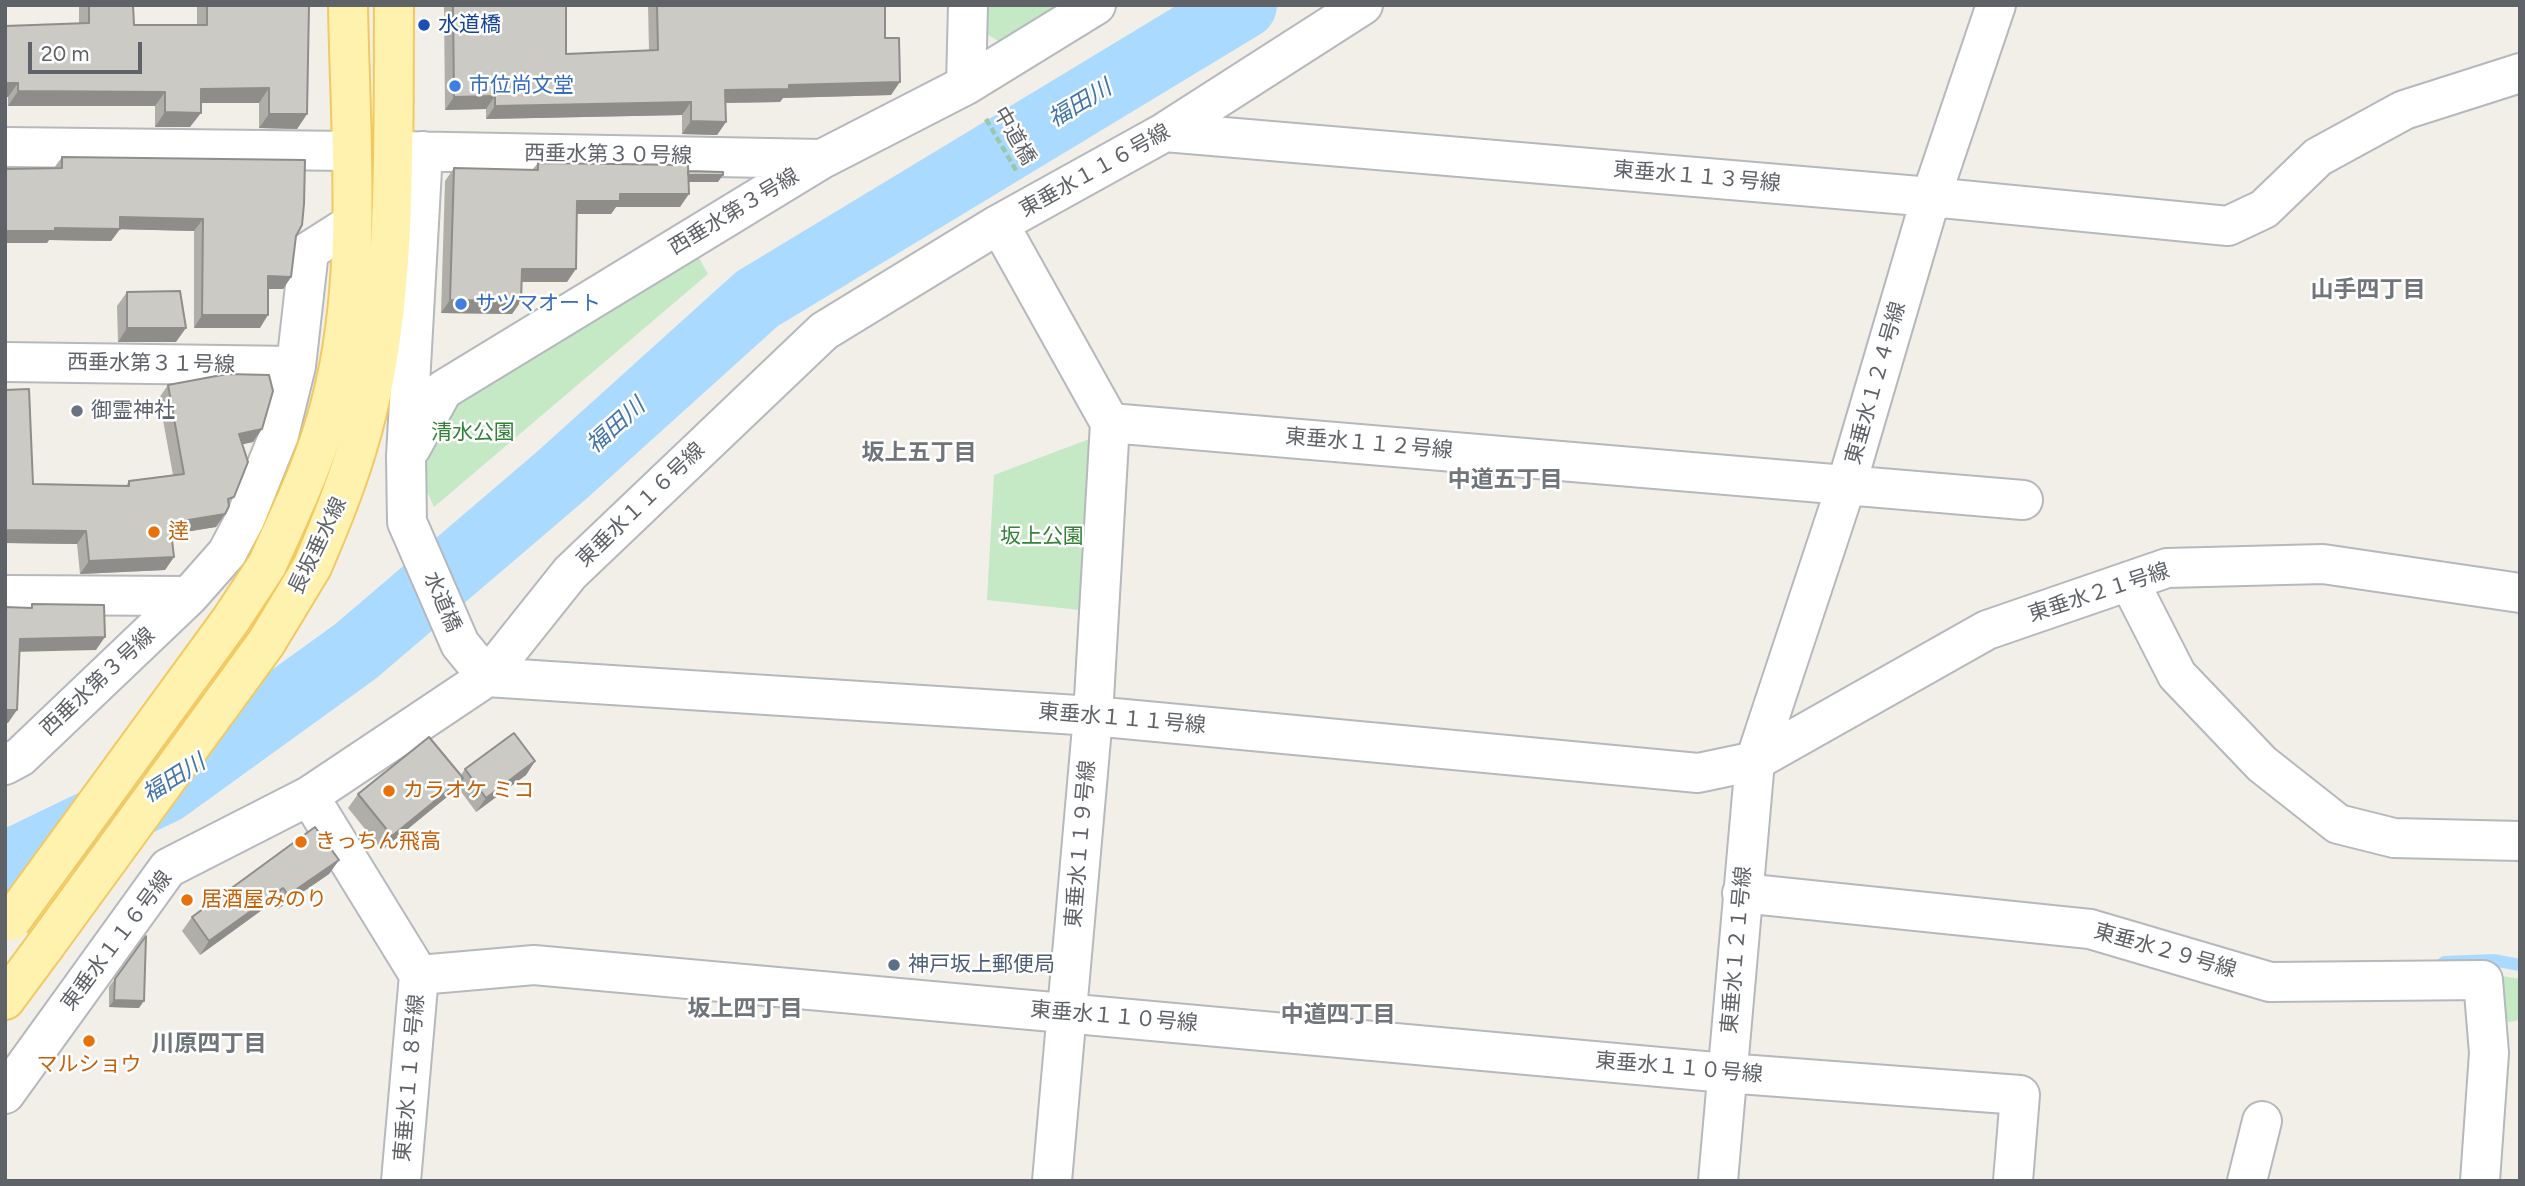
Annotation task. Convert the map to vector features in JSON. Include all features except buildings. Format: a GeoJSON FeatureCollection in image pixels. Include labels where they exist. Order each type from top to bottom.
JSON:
{"type":"FeatureCollection","features":[{"type":"Feature","properties":{"kind":"main road","name":"長坂垂水線"},"geometry":{"type":"LineString","coordinates":[[8,925],[230,621],[267,565],[307,477],[331,402],[349,303],[348,5]]}},
{"type":"Feature","properties":{"kind":"main road","name":"長坂垂水線"},"geometry":{"type":"LineString","coordinates":[[5,1000],[251,665],[312,567],[345,488],[368,410],[408,151],[394,5]]}},
{"type":"Feature","properties":{"kind":"street"},"geometry":{"type":"LineString","coordinates":[[966,85],[968,5]]}},
{"type":"Feature","properties":{"kind":"street","name":"西垂水第３号線"},"geometry":{"type":"LineString","coordinates":[[406,456],[443,390],[822,159],[966,85],[1096,5]]}},
{"type":"Feature","properties":{"kind":"street","name":"東垂水１１６号線"},"geometry":{"type":"LineString","coordinates":[[5,1094],[168,868],[309,796],[487,677],[570,573],[824,331],[999,224],[1165,132],[1363,5]]}},
{"type":"Feature","properties":{"kind":"street","name":"東垂水１２４号線"},"geometry":{"type":"LineString","coordinates":[[1755,761],[1847,483],[1931,197],[1996,5]]}},
{"type":"Feature","properties":{"kind":"street","name":"東垂水１１３号線"},"geometry":{"type":"LineString","coordinates":[[1165,132],[1931,197],[2228,226],[2264,209],[2318,157],[2404,110],[2520,73]]}},
{"type":"Feature","properties":{"kind":"street"},"geometry":{"type":"LineString","coordinates":[[5,147],[350,151]]}},
{"type":"Feature","properties":{"kind":"street"},"geometry":{"type":"LineString","coordinates":[[406,456],[408,151]]}},
{"type":"Feature","properties":{"kind":"street","name":"西垂水第３０号線"},"geometry":{"type":"LineString","coordinates":[[408,151],[822,159]]}},
{"type":"Feature","properties":{"kind":"street"},"geometry":{"type":"LineString","coordinates":[[999,224],[1110,423]]}},
{"type":"Feature","properties":{"kind":"street","name":"西垂水第３号線"},"geometry":{"type":"LineString","coordinates":[[5,765],[20,757],[189,596],[227,553],[245,519],[279,435],[296,366],[309,251],[350,225]]}},
{"type":"Feature","properties":{"kind":"street","name":"西垂水第３１号線"},"geometry":{"type":"LineString","coordinates":[[5,362],[296,366]]}},
{"type":"Feature","properties":{"kind":"street","name":"東垂水１１２号線"},"geometry":{"type":"LineString","coordinates":[[1110,423],[1847,483],[2023,500]]}},
{"type":"Feature","properties":{"kind":"street","name":"東垂水１１９号線"},"geometry":{"type":"LineString","coordinates":[[1052,1181],[1093,716],[1110,423]]}},
{"type":"Feature","properties":{"kind":"street","name":"水道橋"},"geometry":{"type":"LineString","coordinates":[[406,456],[407,522],[460,644],[487,677]]}},
{"type":"Feature","properties":{"kind":"street","name":"東垂水２１号線"},"geometry":{"type":"LineString","coordinates":[[1755,761],[1987,630],[2167,568],[2323,564],[2520,593]]}},
{"type":"Feature","properties":{"kind":"street"},"geometry":{"type":"LineString","coordinates":[[2129,581],[2177,675],[2262,764],[2338,824],[2394,838],[2520,841]]}},
{"type":"Feature","properties":{"kind":"street"},"geometry":{"type":"LineString","coordinates":[[5,595],[189,596]]}},
{"type":"Feature","properties":{"kind":"street","name":"東垂水１１１号線"},"geometry":{"type":"LineString","coordinates":[[487,677],[1093,716],[1699,773],[1755,761]]}},
{"type":"Feature","properties":{"kind":"street","name":"東垂水１２１号線"},"geometry":{"type":"LineString","coordinates":[[1718,1181],[1755,761]]}},
{"type":"Feature","properties":{"kind":"street"},"geometry":{"type":"LineString","coordinates":[[309,796],[419,975]]}},
{"type":"Feature","properties":{"kind":"street","name":"東垂水２９号線"},"geometry":{"type":"LineString","coordinates":[[1742,893],[2090,929],[2270,982],[2483,980],[2504,1050],[2480,1181]]}},
{"type":"Feature","properties":{"kind":"street","name":"東垂水１１０号線"},"geometry":{"type":"LineString","coordinates":[[419,975],[534,965],[1726,1073],[2020,1095],[2013,1181]]}},
{"type":"Feature","properties":{"kind":"street","name":"東垂水１１８号線"},"geometry":{"type":"LineString","coordinates":[[401,1181],[419,975]]}},
{"type":"Feature","properties":{"kind":"street"},"geometry":{"type":"LineString","coordinates":[[2247,1181],[2262,1121]]}},
{"type":"Feature","properties":{"kind":"path","name":"中道橋"},"geometry":{"type":"LineString","coordinates":[[966,85],[1035,204]]}},
{"type":"Feature","properties":{"kind":"green space"},"geometry":{"type":"Polygon","coordinates":[[[988,5],[1063,5],[1002,43],[988,35],[988,5]]]}},
{"type":"Feature","properties":{"kind":"green space","name":"清水公園"},"geometry":{"type":"Polygon","coordinates":[[[699,258],[708,274],[434,507],[422,480],[441,415],[699,258]]]}},
{"type":"Feature","properties":{"kind":"green space","name":"坂上公園"},"geometry":{"type":"Polygon","coordinates":[[[1100,435],[1089,611],[987,600],[994,475],[1100,435]]]}},
{"type":"Feature","properties":{"kind":"green space"},"geometry":{"type":"Polygon","coordinates":[[[2497,975],[2520,979],[2520,1020],[2497,1024],[2497,975]]]}},
{"type":"Feature","properties":{"kind":"waterway","name":"福田川"},"geometry":{"type":"LineString","coordinates":[[5,866],[165,789],[356,651],[562,475],[757,299],[1243,5]]}},
{"type":"Feature","properties":{"kind":"waterway"},"geometry":{"type":"LineString","coordinates":[[2444,962],[2493,960],[2520,965]]}},
{"type":"Feature","properties":{"kind":"place","name":"水道橋"},"geometry":{"type":"Point","coordinates":[424,25]}},
{"type":"Feature","properties":{"kind":"place","name":"市位尚文堂"},"geometry":{"type":"Point","coordinates":[455,86]}},
{"type":"Feature","properties":{"kind":"place","name":"サツマオート"},"geometry":{"type":"Point","coordinates":[461,304]}},
{"type":"Feature","properties":{"kind":"place","name":"御霊神社"},"geometry":{"type":"Point","coordinates":[77,411]}},
{"type":"Feature","properties":{"kind":"place","name":"逹"},"geometry":{"type":"Point","coordinates":[154,532]}},
{"type":"Feature","properties":{"kind":"place","name":"カラオケ ミコ"},"geometry":{"type":"Point","coordinates":[389,791]}},
{"type":"Feature","properties":{"kind":"place","name":"きっちん飛高"},"geometry":{"type":"Point","coordinates":[301,842]}},
{"type":"Feature","properties":{"kind":"place","name":"居酒屋みのり"},"geometry":{"type":"Point","coordinates":[187,900]}},
{"type":"Feature","properties":{"kind":"place","name":"神戸坂上郵便局"},"geometry":{"type":"Point","coordinates":[894,965]}},
{"type":"Feature","properties":{"kind":"place","name":"マルショウ"},"geometry":{"type":"Point","coordinates":[89,1041]}},
{"type":"Feature","properties":{"kind":"district","name":"山手四丁目"},"geometry":{"type":"Point","coordinates":[2368,290]}},
{"type":"Feature","properties":{"kind":"district","name":"坂上五丁目"},"geometry":{"type":"Point","coordinates":[919,453]}},
{"type":"Feature","properties":{"kind":"district","name":"中道五丁目"},"geometry":{"type":"Point","coordinates":[1505,480]}},
{"type":"Feature","properties":{"kind":"district","name":"坂上四丁目"},"geometry":{"type":"Point","coordinates":[745,1009]}},
{"type":"Feature","properties":{"kind":"district","name":"中道四丁目"},"geometry":{"type":"Point","coordinates":[1338,1015]}},
{"type":"Feature","properties":{"kind":"district","name":"川原四丁目"},"geometry":{"type":"Point","coordinates":[209,1044]}}]}
